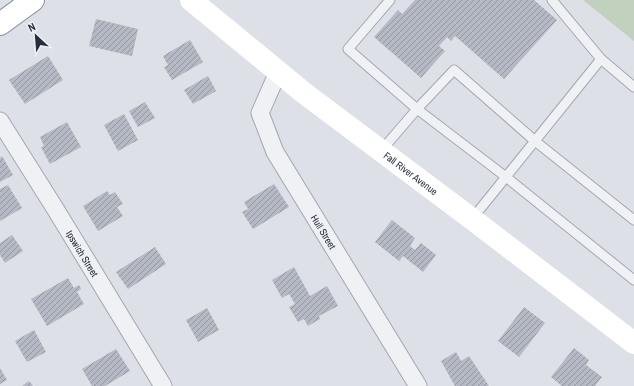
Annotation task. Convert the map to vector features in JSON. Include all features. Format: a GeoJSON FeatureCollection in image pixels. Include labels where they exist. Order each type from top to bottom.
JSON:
{"type":"FeatureCollection","features":[{"type":"Feature","properties":{"kind":"main road"},"geometry":{"type":"LineString","coordinates":[[0,24],[33,0]]}},
{"type":"Feature","properties":{"kind":"main road","name":"Fall River Avenue"},"geometry":{"type":"LineString","coordinates":[[192,0],[304,93],[634,343]]}},
{"type":"Feature","properties":{"kind":"street","name":"Hull Street"},"geometry":{"type":"LineString","coordinates":[[278,72],[260,113],[274,152],[418,386]]}},
{"type":"Feature","properties":{"kind":"street","name":"Ipswich Street"},"geometry":{"type":"LineString","coordinates":[[0,121],[163,386]]}},
{"type":"Feature","properties":{"kind":"lane"},"geometry":{"type":"LineString","coordinates":[[390,0],[348,49],[417,109],[506,177],[634,280]]}},
{"type":"Feature","properties":{"kind":"lane"},"geometry":{"type":"LineString","coordinates":[[552,0],[601,59],[634,87]]}},
{"type":"Feature","properties":{"kind":"lane"},"geometry":{"type":"LineString","coordinates":[[472,219],[601,59]]}},
{"type":"Feature","properties":{"kind":"lane"},"geometry":{"type":"LineString","coordinates":[[381,151],[417,109],[454,70],[535,141],[634,220]]}},
{"type":"Feature","properties":{"kind":"green space"},"geometry":{"type":"Polygon","coordinates":[[[583,0],[634,0],[634,41],[583,0]]]}},
{"type":"Feature","properties":{"kind":"building"},"geometry":{"type":"Polygon","coordinates":[[[415,0],[534,0],[557,20],[504,79],[455,36],[451,41],[447,37],[439,46],[445,51],[421,78],[374,37],[398,10],[402,14],[415,0]]]}},
{"type":"Feature","properties":{"kind":"building"},"geometry":{"type":"Polygon","coordinates":[[[96,19],[138,29],[132,56],[89,46],[96,19]]]}},
{"type":"Feature","properties":{"kind":"building"},"geometry":{"type":"Polygon","coordinates":[[[190,40],[203,62],[172,80],[164,67],[168,65],[163,56],[190,40]]]}},
{"type":"Feature","properties":{"kind":"building"},"geometry":{"type":"Polygon","coordinates":[[[48,56],[63,80],[25,104],[9,80],[48,56]]]}},
{"type":"Feature","properties":{"kind":"building"},"geometry":{"type":"Polygon","coordinates":[[[208,76],[216,91],[193,104],[184,90],[208,76]]]}},
{"type":"Feature","properties":{"kind":"building"},"geometry":{"type":"Polygon","coordinates":[[[145,102],[155,118],[138,127],[129,111],[145,102]]]}},
{"type":"Feature","properties":{"kind":"building"},"geometry":{"type":"Polygon","coordinates":[[[124,114],[138,140],[118,151],[104,125],[124,114]]]}},
{"type":"Feature","properties":{"kind":"building"},"geometry":{"type":"Polygon","coordinates":[[[67,122],[81,147],[50,164],[41,147],[44,146],[40,137],[67,122]]]}},
{"type":"Feature","properties":{"kind":"building"},"geometry":{"type":"Polygon","coordinates":[[[2,156],[13,175],[0,182],[0,158],[2,156]]]}},
{"type":"Feature","properties":{"kind":"building"},"geometry":{"type":"Polygon","coordinates":[[[274,184],[289,207],[253,229],[242,212],[248,209],[244,202],[274,184]]]}},
{"type":"Feature","properties":{"kind":"building"},"geometry":{"type":"Polygon","coordinates":[[[8,185],[22,208],[0,221],[0,189],[8,185]]]}},
{"type":"Feature","properties":{"kind":"building"},"geometry":{"type":"Polygon","coordinates":[[[107,191],[110,195],[115,192],[123,204],[117,207],[123,216],[98,231],[83,206],[107,191]]]}},
{"type":"Feature","properties":{"kind":"building"},"geometry":{"type":"Polygon","coordinates":[[[392,220],[415,238],[410,246],[415,250],[421,243],[436,255],[423,272],[403,256],[399,261],[375,242],[392,220]]]}},
{"type":"Feature","properties":{"kind":"building"},"geometry":{"type":"Polygon","coordinates":[[[12,235],[23,251],[5,263],[0,255],[0,243],[12,235]]]}},
{"type":"Feature","properties":{"kind":"building"},"geometry":{"type":"Polygon","coordinates":[[[155,247],[166,264],[128,289],[116,272],[155,247]]]}},
{"type":"Feature","properties":{"kind":"building"},"geometry":{"type":"Polygon","coordinates":[[[294,267],[310,296],[327,286],[338,306],[319,316],[320,319],[308,326],[304,319],[298,322],[289,307],[295,304],[289,294],[282,298],[272,280],[294,267]]]}},
{"type":"Feature","properties":{"kind":"building"},"geometry":{"type":"Polygon","coordinates":[[[68,278],[74,288],[79,285],[81,289],[77,292],[84,304],[47,326],[31,299],[68,278]]]}},
{"type":"Feature","properties":{"kind":"building"},"geometry":{"type":"Polygon","coordinates":[[[524,307],[545,323],[519,357],[498,341],[524,307]]]}},
{"type":"Feature","properties":{"kind":"building"},"geometry":{"type":"Polygon","coordinates":[[[207,308],[219,330],[198,342],[186,320],[207,308]]]}},
{"type":"Feature","properties":{"kind":"building"},"geometry":{"type":"Polygon","coordinates":[[[34,330],[46,352],[27,362],[15,341],[34,330]]]}},
{"type":"Feature","properties":{"kind":"building"},"geometry":{"type":"Polygon","coordinates":[[[574,348],[589,360],[586,365],[602,377],[595,386],[562,386],[551,377],[574,348]]]}},
{"type":"Feature","properties":{"kind":"building"},"geometry":{"type":"Polygon","coordinates":[[[116,349],[130,371],[105,386],[92,386],[82,369],[116,349]]]}},
{"type":"Feature","properties":{"kind":"building"},"geometry":{"type":"Polygon","coordinates":[[[456,352],[461,361],[469,356],[489,386],[455,386],[441,361],[456,352]]]}},
{"type":"Feature","properties":{"kind":"building"},"geometry":{"type":"Polygon","coordinates":[[[0,368],[7,380],[0,384],[0,368]]]}},
{"type":"Feature","properties":{"kind":"building"},"geometry":{"type":"Polygon","coordinates":[[[29,381],[33,386],[22,386],[29,381]]]}}]}
